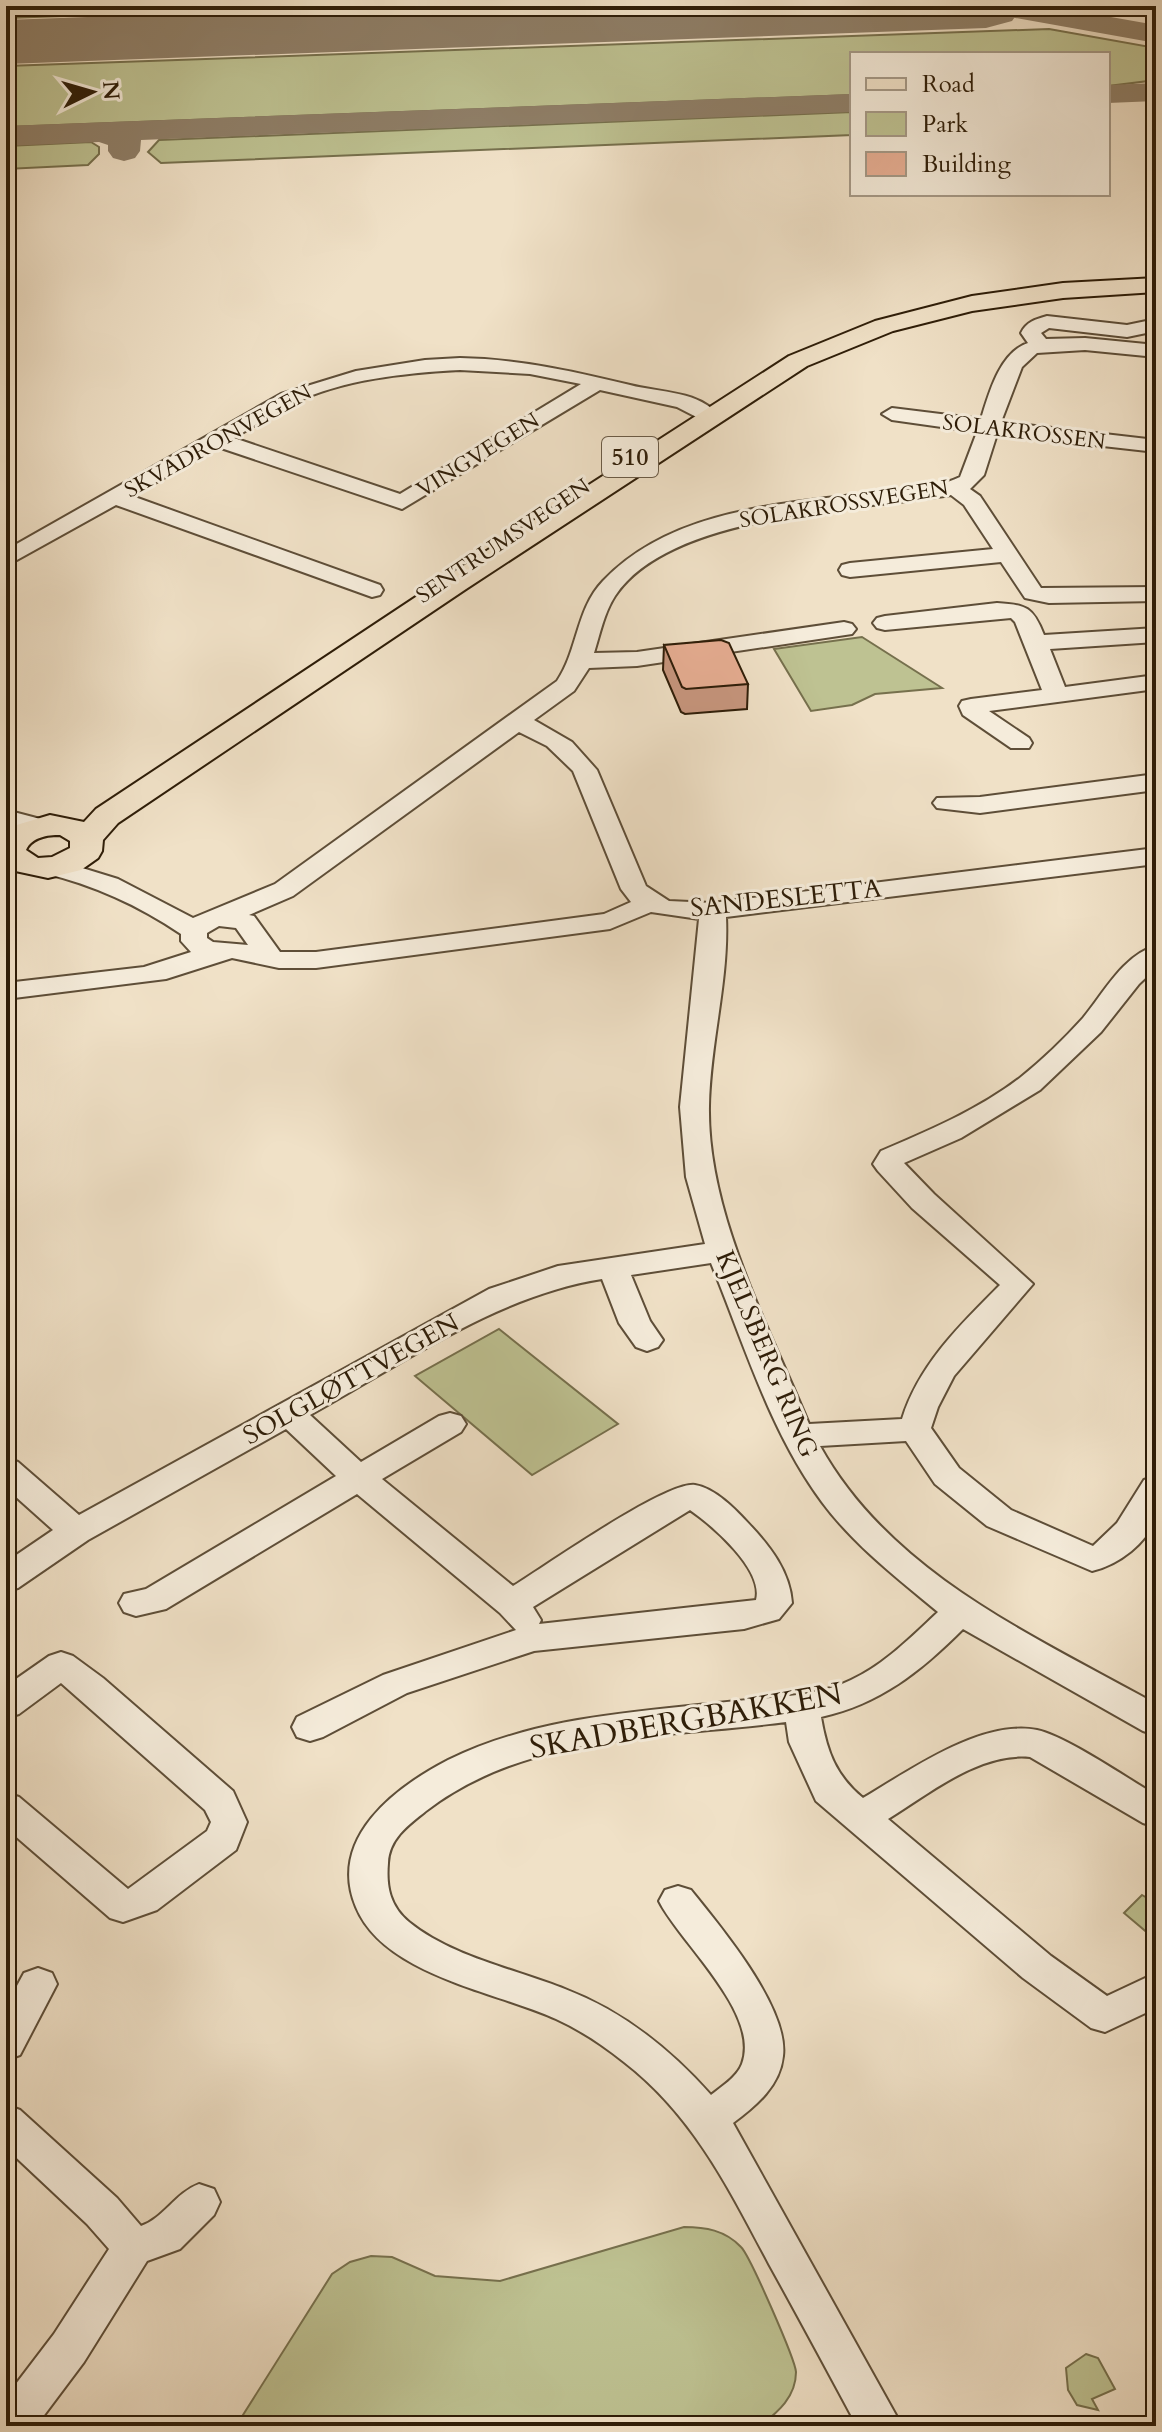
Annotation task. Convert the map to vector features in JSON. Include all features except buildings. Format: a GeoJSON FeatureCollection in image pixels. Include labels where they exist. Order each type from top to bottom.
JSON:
{"type":"FeatureCollection","features":[{"type":"Feature","properties":{"kind":"main road","name":"SENTRUMSVEGEN"},"geometry":{"type":"LineString","coordinates":[[68,834],[86,851],[73,862],[49,868],[7,851],[20,834],[68,834],[107,816],[786,357],[843,331],[906,311],[1028,286],[1156,278]]}},
{"type":"Feature","properties":{"kind":"main road","name":"SENTRUMSVEGEN"},"geometry":{"type":"LineString","coordinates":[[701,416],[798,361],[852,336],[914,315],[1032,292],[1156,285]]}},
{"type":"Feature","properties":{"kind":"street","name":"SOLAKROSSVEGEN"},"geometry":{"type":"LineString","coordinates":[[518,723],[566,686],[582,661],[592,618],[610,586],[631,568],[678,540],[760,514],[955,488],[971,479],[1003,386],[1022,353],[1040,344],[1031,333],[1033,328],[1047,322],[1127,331],[1156,325]]}},
{"type":"Feature","properties":{"kind":"street"},"geometry":{"type":"LineString","coordinates":[[1040,344],[1156,351]]}},
{"type":"Feature","properties":{"kind":"street","name":"SKVADRONVEGEN"},"geometry":{"type":"LineString","coordinates":[[6,559],[288,398],[329,382],[395,368],[475,364],[542,370],[633,392],[701,416]]}},
{"type":"Feature","properties":{"kind":"street","name":"VINGVEGEN"},"geometry":{"type":"LineString","coordinates":[[217,439],[402,502],[598,382]]}},
{"type":"Feature","properties":{"kind":"street","name":"SOLAKROSSEN"},"geometry":{"type":"LineString","coordinates":[[892,414],[1156,446]]}},
{"type":"Feature","properties":{"kind":"street"},"geometry":{"type":"LineString","coordinates":[[955,488],[972,501],[1033,593],[1049,596],[1156,594]]}},
{"type":"Feature","properties":{"kind":"street"},"geometry":{"type":"LineString","coordinates":[[115,497],[372,590]]}},
{"type":"Feature","properties":{"kind":"street"},"geometry":{"type":"LineString","coordinates":[[850,570],[1006,555]]}},
{"type":"Feature","properties":{"kind":"street"},"geometry":{"type":"LineString","coordinates":[[885,623],[997,610],[1017,611],[1026,619],[1055,693]]}},
{"type":"Feature","properties":{"kind":"street"},"geometry":{"type":"LineString","coordinates":[[582,661],[637,659],[844,629]]}},
{"type":"Feature","properties":{"kind":"street"},"geometry":{"type":"LineString","coordinates":[[1035,643],[1156,635]]}},
{"type":"Feature","properties":{"kind":"street"},"geometry":{"type":"LineString","coordinates":[[1020,743],[972,710],[971,706],[1156,682]]}},
{"type":"Feature","properties":{"kind":"street"},"geometry":{"type":"LineString","coordinates":[[6,991],[144,975],[180,965],[223,939],[284,890],[518,723],[535,728],[565,746],[585,770],[634,889],[648,904],[610,921],[316,960],[271,959],[223,939],[89,875],[49,868]]}},
{"type":"Feature","properties":{"kind":"street"},"geometry":{"type":"LineString","coordinates":[[946,803],[980,805],[1156,782]]}},
{"type":"Feature","properties":{"kind":"street"},"geometry":{"type":"LineString","coordinates":[[68,834],[107,866],[130,880],[188,909],[220,918]]}},
{"type":"Feature","properties":{"kind":"street","name":"SANDESLETTA"},"geometry":{"type":"LineString","coordinates":[[648,904],[674,910],[712,911],[1156,856]]}},
{"type":"Feature","properties":{"kind":"street"},"geometry":{"type":"LineString","coordinates":[[223,939],[208,920],[220,918],[284,890]]}},
{"type":"Feature","properties":{"kind":"street","name":"KJELSBERG RING"},"geometry":{"type":"LineString","coordinates":[[712,911],[713,929],[694,1130],[701,1177],[722,1251],[798,1436],[815,1467],[859,1525],[888,1553],[960,1611],[1156,1721]]}},
{"type":"Feature","properties":{"kind":"street"},"geometry":{"type":"LineString","coordinates":[[1155,953],[1091,1026],[1030,1084],[951,1132],[900,1154],[888,1164],[923,1201],[1018,1284],[954,1353],[932,1382],[921,1404],[915,1429],[947,1476],[999,1518],[1114,1566],[1115,1549],[1156,1488]]}},
{"type":"Feature","properties":{"kind":"street","name":"SOLGLØTTVEGEN"},"geometry":{"type":"LineString","coordinates":[[6,1579],[76,1531],[500,1296],[558,1276],[722,1251]]}},
{"type":"Feature","properties":{"kind":"street"},"geometry":{"type":"LineString","coordinates":[[613,1267],[635,1323],[647,1340]]}},
{"type":"Feature","properties":{"kind":"street"},"geometry":{"type":"LineString","coordinates":[[288,1413],[360,1479],[512,1604],[533,1638]]}},
{"type":"Feature","properties":{"kind":"street"},"geometry":{"type":"LineString","coordinates":[[136,1603],[154,1600],[450,1424]]}},
{"type":"Feature","properties":{"kind":"street"},"geometry":{"type":"LineString","coordinates":[[798,1436],[915,1429]]}},
{"type":"Feature","properties":{"kind":"street"},"geometry":{"type":"LineString","coordinates":[[6,1470],[76,1531]]}},
{"type":"Feature","properties":{"kind":"street"},"geometry":{"type":"LineString","coordinates":[[310,1727],[395,1684],[533,1638],[744,1616],[772,1606],[775,1603],[775,1589],[755,1551],[726,1522],[692,1496],[670,1505],[512,1604]]}},
{"type":"Feature","properties":{"kind":"street","name":"SKADBERGBAKKEN"},"geometry":{"type":"LineString","coordinates":[[880,2426],[731,2153],[709,2119],[676,2082],[607,2027],[572,2008],[429,1953],[400,1938],[382,1920],[368,1893],[370,1847],[387,1823],[411,1800],[446,1777],[528,1745],[560,1737],[801,1707],[846,1697],[873,1684],[918,1651],[960,1611]]}},
{"type":"Feature","properties":{"kind":"street"},"geometry":{"type":"LineString","coordinates":[[6,1704],[61,1665],[91,1687],[220,1801],[229,1822],[223,1840],[144,1899],[123,1907],[6,1807]]}},
{"type":"Feature","properties":{"kind":"street"},"geometry":{"type":"LineString","coordinates":[[801,1707],[807,1742],[829,1791],[1037,1967],[1105,2016],[1156,1989]]}},
{"type":"Feature","properties":{"kind":"street"},"geometry":{"type":"LineString","coordinates":[[860,1818],[974,1755],[1005,1742],[1027,1741],[1156,1813]]}},
{"type":"Feature","properties":{"kind":"street"},"geometry":{"type":"LineString","coordinates":[[678,1901],[740,1981],[764,2046],[760,2072],[739,2095],[709,2119]]}},
{"type":"Feature","properties":{"kind":"street"},"geometry":{"type":"LineString","coordinates":[[6,2043],[38,1984]]}},
{"type":"Feature","properties":{"kind":"street"},"geometry":{"type":"LineString","coordinates":[[6,2122],[102,2211],[133,2247]]}},
{"type":"Feature","properties":{"kind":"street"},"geometry":{"type":"LineString","coordinates":[[10,2426],[69,2348],[133,2247],[165,2236],[199,2202]]}},
{"type":"Feature","properties":{"kind":"green space"},"geometry":{"type":"Polygon","coordinates":[[[6,6],[354,6],[6,18],[6,6]]]}},
{"type":"Feature","properties":{"kind":"green space"},"geometry":{"type":"Polygon","coordinates":[[[1049,29],[1156,48],[1156,80],[1110,86],[1110,52],[850,52],[850,95],[6,127],[6,66],[1049,29]]]}},
{"type":"Feature","properties":{"kind":"green space"},"geometry":{"type":"Polygon","coordinates":[[[850,112],[850,135],[161,163],[148,152],[159,140],[850,112]]]}},
{"type":"Feature","properties":{"kind":"green space"},"geometry":{"type":"Polygon","coordinates":[[[91,142],[99,147],[99,154],[88,165],[6,169],[6,146],[91,142]]]}},
{"type":"Feature","properties":{"kind":"green space"},"geometry":{"type":"Polygon","coordinates":[[[862,637],[942,688],[875,694],[852,705],[811,711],[774,649],[862,637]]]}},
{"type":"Feature","properties":{"kind":"green space"},"geometry":{"type":"Polygon","coordinates":[[[499,1329],[618,1424],[532,1475],[415,1376],[499,1329]]]}},
{"type":"Feature","properties":{"kind":"green space"},"geometry":{"type":"Polygon","coordinates":[[[1142,1895],[1156,1903],[1156,1940],[1124,1913],[1142,1895]]]}},
{"type":"Feature","properties":{"kind":"green space"},"geometry":{"type":"Polygon","coordinates":[[[684,2227],[714,2231],[741,2247],[788,2348],[796,2372],[793,2389],[779,2409],[760,2426],[236,2426],[332,2274],[350,2262],[371,2256],[392,2257],[435,2276],[500,2281],[684,2227]]]}},
{"type":"Feature","properties":{"kind":"green space"},"geometry":{"type":"Polygon","coordinates":[[[1086,2354],[1098,2358],[1115,2389],[1092,2399],[1098,2410],[1077,2405],[1068,2390],[1066,2368],[1086,2354]]]}},
{"type":"Feature","properties":{"kind":"taxiway"},"geometry":{"type":"LineString","coordinates":[[999,6],[1156,34]]}},
{"type":"Feature","properties":{"kind":"taxiway"},"geometry":{"type":"LineString","coordinates":[[1110,94],[1156,92]]}},
{"type":"Feature","properties":{"kind":"taxiway"},"geometry":{"type":"LineString","coordinates":[[102,132],[850,103]]}},
{"type":"Feature","properties":{"kind":"taxiway"},"geometry":{"type":"LineString","coordinates":[[6,136],[102,132]]}},
{"type":"Feature","properties":{"kind":"taxiway"},"geometry":{"type":"LineString","coordinates":[[102,132],[125,140],[124,151]]}},
{"type":"Feature","properties":{"kind":"runway"},"geometry":{"type":"LineString","coordinates":[[6,42],[986,6]]}}]}
